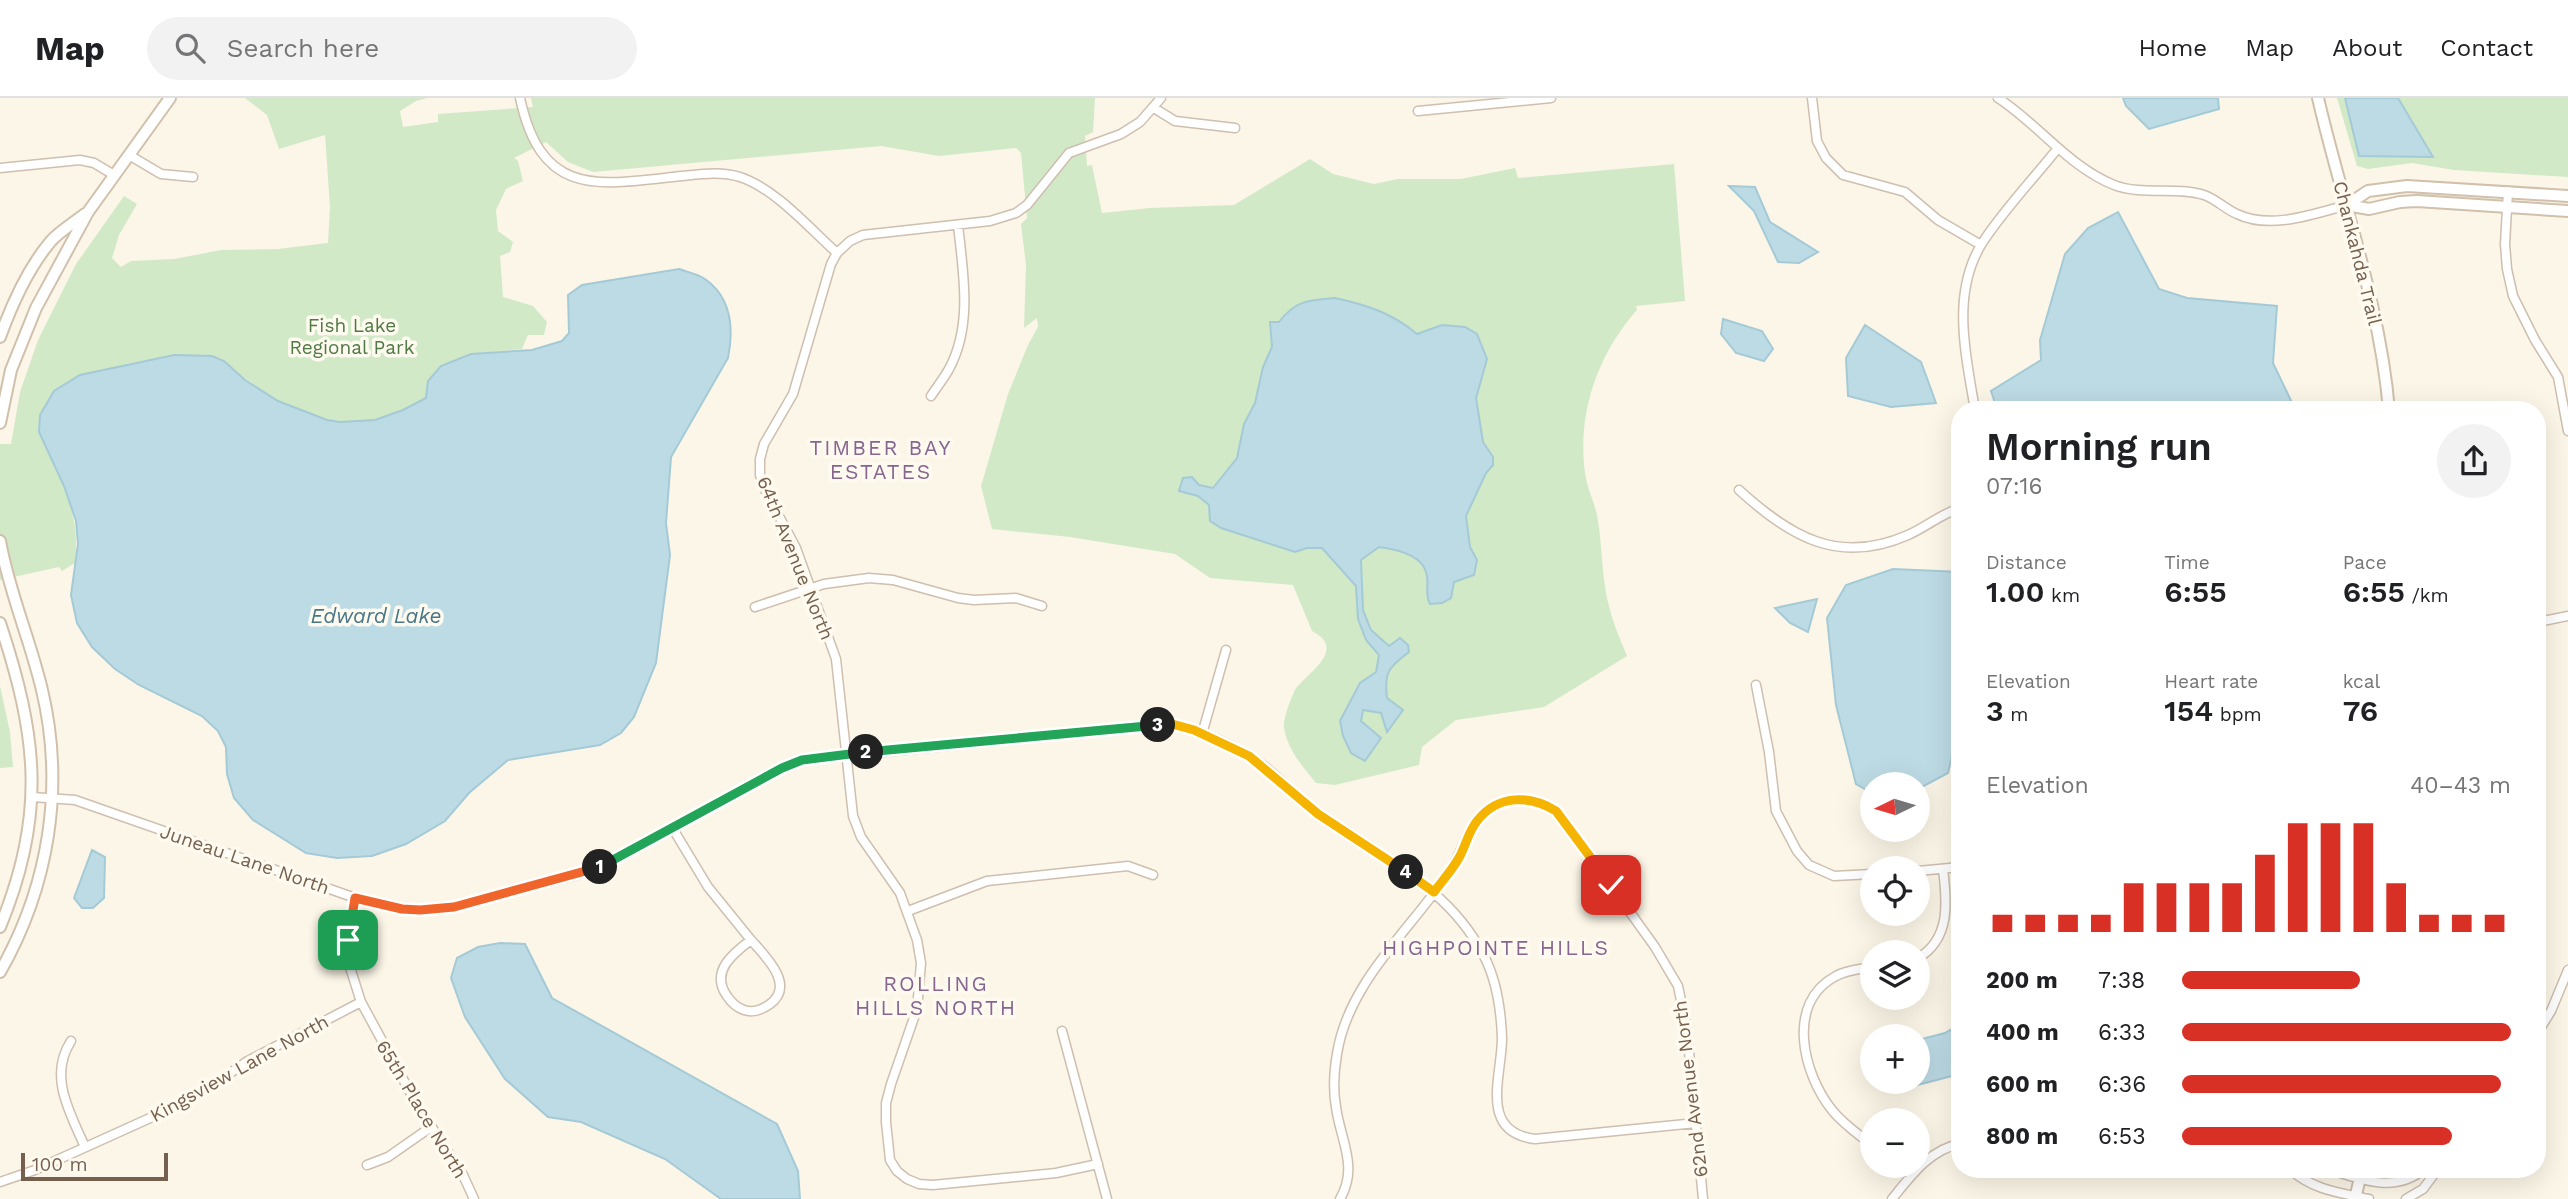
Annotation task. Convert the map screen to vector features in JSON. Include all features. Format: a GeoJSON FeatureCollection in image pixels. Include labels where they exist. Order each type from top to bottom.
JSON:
{"type":"FeatureCollection","features":[{"type":"Feature","properties":{"kind":"main road"},"geometry":{"type":"LineString","coordinates":[[0,423],[6,369],[36,308],[88,212],[170,98]]}},
{"type":"Feature","properties":{"kind":"main road","name":"Chankahda Trail"},"geometry":{"type":"LineString","coordinates":[[2318,98],[2379,338],[2388,401]]}},
{"type":"Feature","properties":{"kind":"main road"},"geometry":{"type":"LineString","coordinates":[[2347,205],[2368,191],[2406,186],[2568,196]]}},
{"type":"Feature","properties":{"kind":"main road"},"geometry":{"type":"LineString","coordinates":[[2347,205],[2369,209],[2417,201],[2568,211]]}},
{"type":"Feature","properties":{"kind":"main road"},"geometry":{"type":"LineString","coordinates":[[0,337],[16,299],[44,251],[52,240],[88,212]]}},
{"type":"Feature","properties":{"kind":"main road"},"geometry":{"type":"LineString","coordinates":[[0,541],[9,583],[34,660],[46,710],[53,798],[45,854],[37,885],[14,947],[0,972]]}},
{"type":"Feature","properties":{"kind":"main road"},"geometry":{"type":"LineString","coordinates":[[0,623],[24,702],[31,754],[32,797],[23,858],[15,889],[0,927]]}},
{"type":"Feature","properties":{"kind":"main road"},"geometry":{"type":"LineString","coordinates":[[2355,1197],[2360,1178]]}},
{"type":"Feature","properties":{"kind":"street"},"geometry":{"type":"LineString","coordinates":[[520,98],[529,132],[540,151],[548,161],[576,179],[608,184],[726,173],[740,177],[773,195],[837,253],[850,241],[863,235],[990,221],[1016,213],[1027,205],[1069,153],[1121,134],[1140,122],[1161,98]]}},
{"type":"Feature","properties":{"kind":"street"},"geometry":{"type":"LineString","coordinates":[[1418,111],[1551,98]]}},
{"type":"Feature","properties":{"kind":"street"},"geometry":{"type":"LineString","coordinates":[[1812,98],[1817,141],[1826,158],[1843,175],[1905,192],[1938,220],[1981,245]]}},
{"type":"Feature","properties":{"kind":"street"},"geometry":{"type":"LineString","coordinates":[[1998,98],[2059,148],[2094,174],[2115,185],[2143,192],[2193,192],[2207,196],[2238,215],[2257,220],[2298,217],[2347,205]]}},
{"type":"Feature","properties":{"kind":"street"},"geometry":{"type":"LineString","coordinates":[[1154,108],[1175,121],[1235,128]]}},
{"type":"Feature","properties":{"kind":"street"},"geometry":{"type":"LineString","coordinates":[[1973,401],[1967,365],[1963,310],[1967,282],[1981,245],[2059,148]]}},
{"type":"Feature","properties":{"kind":"street"},"geometry":{"type":"LineString","coordinates":[[129,155],[162,174],[193,177]]}},
{"type":"Feature","properties":{"kind":"street"},"geometry":{"type":"LineString","coordinates":[[0,168],[80,160],[94,163],[114,175]]}},
{"type":"Feature","properties":{"kind":"street"},"geometry":{"type":"LineString","coordinates":[[2508,191],[2505,244],[2513,296],[2535,340],[2558,377],[2568,431]]}},
{"type":"Feature","properties":{"kind":"street"},"geometry":{"type":"LineString","coordinates":[[931,396],[950,367],[962,326],[965,305],[958,225]]}},
{"type":"Feature","properties":{"kind":"street","name":"64th Avenue North"},"geometry":{"type":"LineString","coordinates":[[837,253],[827,276],[793,394],[764,444],[760,475],[766,492],[796,548],[836,660],[853,816],[861,837],[900,893],[917,940],[921,963],[917,1009],[886,1103],[890,1160],[897,1171],[907,1179],[919,1184],[933,1185],[1056,1172],[1098,1164]]}},
{"type":"Feature","properties":{"kind":"street"},"geometry":{"type":"LineString","coordinates":[[1739,489],[1781,526],[1804,537],[1834,546],[1855,548],[1882,545],[1909,535],[1951,510]]}},
{"type":"Feature","properties":{"kind":"street"},"geometry":{"type":"LineString","coordinates":[[755,607],[844,580],[869,578],[893,580],[958,598],[1016,598],[1042,606]]}},
{"type":"Feature","properties":{"kind":"street"},"geometry":{"type":"LineString","coordinates":[[2546,620],[2568,616]]}},
{"type":"Feature","properties":{"kind":"street"},"geometry":{"type":"LineString","coordinates":[[1202,734],[1226,650]]}},
{"type":"Feature","properties":{"kind":"street"},"geometry":{"type":"LineString","coordinates":[[1756,685],[1769,752],[1773,799],[1776,811],[1797,852],[1809,865],[1834,876],[1860,875]]}},
{"type":"Feature","properties":{"kind":"street","name":"Juneau Lane North"},"geometry":{"type":"LineString","coordinates":[[32,797],[75,800],[355,898],[402,909],[420,910],[454,907],[597,868],[782,768],[802,760],[1172,724],[1202,734],[1249,756],[1318,814],[1434,892],[1455,912],[1486,959],[1495,987],[1502,1041],[1496,1091],[1500,1118],[1515,1134],[1535,1139],[1696,1123]]}},
{"type":"Feature","properties":{"kind":"street","name":"62nd Avenue North"},"geometry":{"type":"LineString","coordinates":[[1340,1199],[1348,1178],[1350,1162],[1335,1106],[1334,1079],[1344,1025],[1355,1000],[1459,857],[1476,822],[1486,811],[1514,800],[1529,799],[1556,811],[1656,947],[1678,986],[1687,1030],[1703,1199]]}},
{"type":"Feature","properties":{"kind":"street"},"geometry":{"type":"LineString","coordinates":[[673,829],[708,887],[751,940],[776,971],[780,989],[774,1001],[752,1011],[744,1010],[729,999],[720,975],[728,960],[751,940]]}},
{"type":"Feature","properties":{"kind":"street"},"geometry":{"type":"LineString","coordinates":[[908,911],[964,887],[999,879],[1128,866],[1153,875]]}},
{"type":"Feature","properties":{"kind":"street"},"geometry":{"type":"LineString","coordinates":[[1930,870],[1951,868]]}},
{"type":"Feature","properties":{"kind":"street"},"geometry":{"type":"LineString","coordinates":[[1930,948],[1944,926],[1943,869]]}},
{"type":"Feature","properties":{"kind":"street","name":"65th Place North"},"geometry":{"type":"LineString","coordinates":[[355,898],[348,940],[348,961],[361,1002],[401,1078],[455,1160],[474,1199]]}},
{"type":"Feature","properties":{"kind":"street"},"geometry":{"type":"LineString","coordinates":[[1860,970],[1835,976],[1822,987],[1806,1011],[1803,1028],[1805,1056],[1821,1093],[1844,1124],[1860,1136]]}},
{"type":"Feature","properties":{"kind":"street"},"geometry":{"type":"LineString","coordinates":[[2546,1019],[2568,970]]}},
{"type":"Feature","properties":{"kind":"street","name":"Kingsview Lane North"},"geometry":{"type":"LineString","coordinates":[[0,1182],[181,1104],[246,1062],[361,1002]]}},
{"type":"Feature","properties":{"kind":"street"},"geometry":{"type":"LineString","coordinates":[[1062,1031],[1107,1199]]}},
{"type":"Feature","properties":{"kind":"street"},"geometry":{"type":"LineString","coordinates":[[71,1041],[63,1052],[60,1064],[61,1081],[70,1114],[85,1147]]}},
{"type":"Feature","properties":{"kind":"street"},"geometry":{"type":"LineString","coordinates":[[367,1165],[388,1157],[431,1127]]}},
{"type":"Feature","properties":{"kind":"street"},"geometry":{"type":"LineString","coordinates":[[1930,1158],[1951,1147]]}},
{"type":"Feature","properties":{"kind":"street"},"geometry":{"type":"LineString","coordinates":[[1892,1199],[1910,1178]]}},
{"type":"Feature","properties":{"kind":"street"},"geometry":{"type":"LineString","coordinates":[[2299,1178],[2320,1188],[2369,1199]]}},
{"type":"Feature","properties":{"kind":"street"},"geometry":{"type":"LineString","coordinates":[[2366,1178],[2372,1182],[2394,1183],[2410,1178]]}},
{"type":"Feature","properties":{"kind":"street"},"geometry":{"type":"LineString","coordinates":[[2406,1199],[2423,1189],[2431,1178]]}},
{"type":"Feature","properties":{"kind":"green space","name":"Fish Lake Regional Park"},"geometry":{"type":"Polygon","coordinates":[[[245,98],[427,98],[400,111],[403,127],[438,122],[438,114],[533,107],[531,98],[1095,98],[1093,132],[1085,136],[1087,166],[1092,165],[1102,213],[1234,205],[1310,159],[1333,174],[1374,184],[1398,179],[1461,179],[1515,168],[1518,178],[1674,164],[1685,301],[1636,306],[1637,310],[1611,346],[1601,366],[1587,407],[1584,429],[1585,473],[1597,515],[1607,599],[1627,656],[1544,707],[1456,720],[1422,747],[1419,765],[1335,785],[1316,783],[1292,750],[1284,723],[1295,690],[1321,662],[1326,654],[1326,646],[1322,638],[1312,631],[1293,585],[1210,578],[1175,554],[1070,537],[992,529],[981,486],[1008,394],[1038,327],[1037,318],[1024,328],[1026,265],[1021,224],[1027,218],[1021,153],[1016,148],[939,156],[881,146],[593,172],[568,162],[546,142],[514,158],[518,161],[523,181],[506,189],[496,210],[498,231],[513,242],[510,252],[500,256],[503,297],[533,306],[547,322],[544,335],[528,335],[522,349],[471,354],[428,381],[426,398],[375,420],[327,420],[278,401],[212,356],[174,355],[126,364],[44,445],[58,473],[73,517],[76,532],[75,563],[62,571],[59,567],[0,580],[0,444],[11,444],[20,392],[38,340],[76,264],[124,196],[137,204],[119,235],[112,258],[121,267],[131,261],[174,259],[221,250],[278,249],[328,243],[330,207],[325,135],[279,149],[267,115],[245,98]]]}},
{"type":"Feature","properties":{"kind":"green space"},"geometry":{"type":"Polygon","coordinates":[[[2337,98],[2568,98],[2568,177],[2454,170],[2412,163],[2368,169],[2357,166],[2337,98]]]}},
{"type":"Feature","properties":{"kind":"green space"},"geometry":{"type":"Polygon","coordinates":[[[0,686],[10,732],[13,767],[0,768],[0,686]]]}},
{"type":"Feature","properties":{"kind":"water"},"geometry":{"type":"Polygon","coordinates":[[[2123,98],[2218,98],[2219,109],[2149,129],[2126,106],[2123,98]]]}},
{"type":"Feature","properties":{"kind":"water"},"geometry":{"type":"Polygon","coordinates":[[[2345,98],[2398,98],[2433,157],[2359,156],[2345,98]]]}},
{"type":"Feature","properties":{"kind":"water"},"geometry":{"type":"Polygon","coordinates":[[[1729,186],[1755,187],[1770,222],[1818,252],[1799,263],[1778,262],[1754,211],[1729,186]]]}},
{"type":"Feature","properties":{"kind":"water"},"geometry":{"type":"Polygon","coordinates":[[[2118,212],[2159,289],[2187,298],[2277,306],[2273,363],[2291,401],[1994,401],[1991,391],[2041,360],[2040,340],[2065,254],[2088,228],[2118,212]]]}},
{"type":"Feature","properties":{"kind":"water","name":"Edward Lake"},"geometry":{"type":"Polygon","coordinates":[[[679,269],[705,279],[721,295],[729,314],[730,347],[728,358],[671,457],[666,523],[670,555],[656,663],[634,717],[621,733],[600,745],[508,760],[469,793],[445,821],[406,844],[372,856],[337,858],[306,853],[253,820],[234,798],[227,774],[226,747],[218,731],[202,716],[139,685],[115,669],[92,647],[77,623],[71,595],[78,544],[76,521],[64,486],[39,432],[40,415],[54,391],[80,375],[174,355],[212,356],[224,361],[245,380],[278,401],[327,420],[375,420],[426,398],[428,381],[441,366],[471,354],[532,350],[562,341],[569,333],[568,295],[582,285],[679,269]]]}},
{"type":"Feature","properties":{"kind":"water"},"geometry":{"type":"Polygon","coordinates":[[[1335,298],[1379,311],[1398,320],[1417,334],[1442,325],[1465,327],[1477,334],[1487,359],[1476,398],[1483,442],[1493,457],[1493,465],[1486,473],[1466,516],[1470,547],[1477,560],[1474,575],[1454,582],[1451,598],[1442,603],[1430,604],[1426,572],[1413,557],[1379,547],[1361,560],[1363,610],[1371,630],[1389,646],[1400,638],[1408,645],[1409,652],[1396,662],[1387,676],[1387,698],[1403,710],[1387,732],[1381,713],[1363,710],[1361,721],[1381,738],[1365,761],[1351,753],[1340,721],[1360,683],[1376,672],[1379,655],[1366,640],[1358,619],[1356,586],[1322,548],[1307,548],[1295,552],[1221,528],[1210,521],[1209,505],[1198,496],[1179,491],[1183,478],[1192,477],[1199,485],[1213,488],[1237,458],[1244,424],[1255,403],[1263,367],[1272,347],[1270,322],[1279,322],[1291,309],[1304,302],[1335,298]]]}},
{"type":"Feature","properties":{"kind":"water"},"geometry":{"type":"Polygon","coordinates":[[[1723,319],[1762,331],[1773,349],[1764,361],[1736,353],[1721,334],[1723,319]]]}},
{"type":"Feature","properties":{"kind":"water"},"geometry":{"type":"Polygon","coordinates":[[[1865,325],[1921,362],[1936,403],[1891,407],[1848,396],[1846,358],[1865,325]]]}},
{"type":"Feature","properties":{"kind":"water"},"geometry":{"type":"Polygon","coordinates":[[[1893,569],[1951,572],[1951,760],[1948,773],[1930,783],[1930,772],[1860,772],[1860,786],[1856,784],[1836,705],[1827,618],[1846,585],[1893,569]]]}},
{"type":"Feature","properties":{"kind":"water"},"geometry":{"type":"Polygon","coordinates":[[[1817,599],[1808,632],[1790,623],[1775,608],[1817,599]]]}},
{"type":"Feature","properties":{"kind":"water"},"geometry":{"type":"Polygon","coordinates":[[[92,850],[105,857],[104,898],[93,908],[82,908],[74,898],[92,850]]]}},
{"type":"Feature","properties":{"kind":"water"},"geometry":{"type":"Polygon","coordinates":[[[500,943],[525,944],[552,998],[777,1124],[798,1171],[800,1199],[721,1199],[665,1159],[581,1122],[548,1117],[505,1079],[465,1017],[451,978],[457,958],[478,947],[500,943]]]}},
{"type":"Feature","properties":{"kind":"water"},"geometry":{"type":"Polygon","coordinates":[[[1951,1029],[1951,1076],[1930,1082],[1930,1037],[1951,1029]]]}},
{"type":"Feature","properties":{"kind":"district","name":"TIMBER BAY ESTATES"},"geometry":{"type":"Point","coordinates":[881,460]}},
{"type":"Feature","properties":{"kind":"district","name":"HIGHPOINTE HILLS"},"geometry":{"type":"Point","coordinates":[1496,948]}},
{"type":"Feature","properties":{"kind":"district","name":"ROLLING HILLS NORTH"},"geometry":{"type":"Point","coordinates":[936,996]}},
{"type":"Feature","properties":{"kind":"route"},"geometry":{"type":"LineString","coordinates":[[348,940],[355,898],[402,909],[454,907],[577,875],[618,858],[782,768],[802,760],[1160,724],[1194,730],[1249,756],[1318,814],[1434,892],[1459,857],[1476,822],[1486,811],[1500,803],[1529,799],[1556,811],[1611,885]]}}]}
